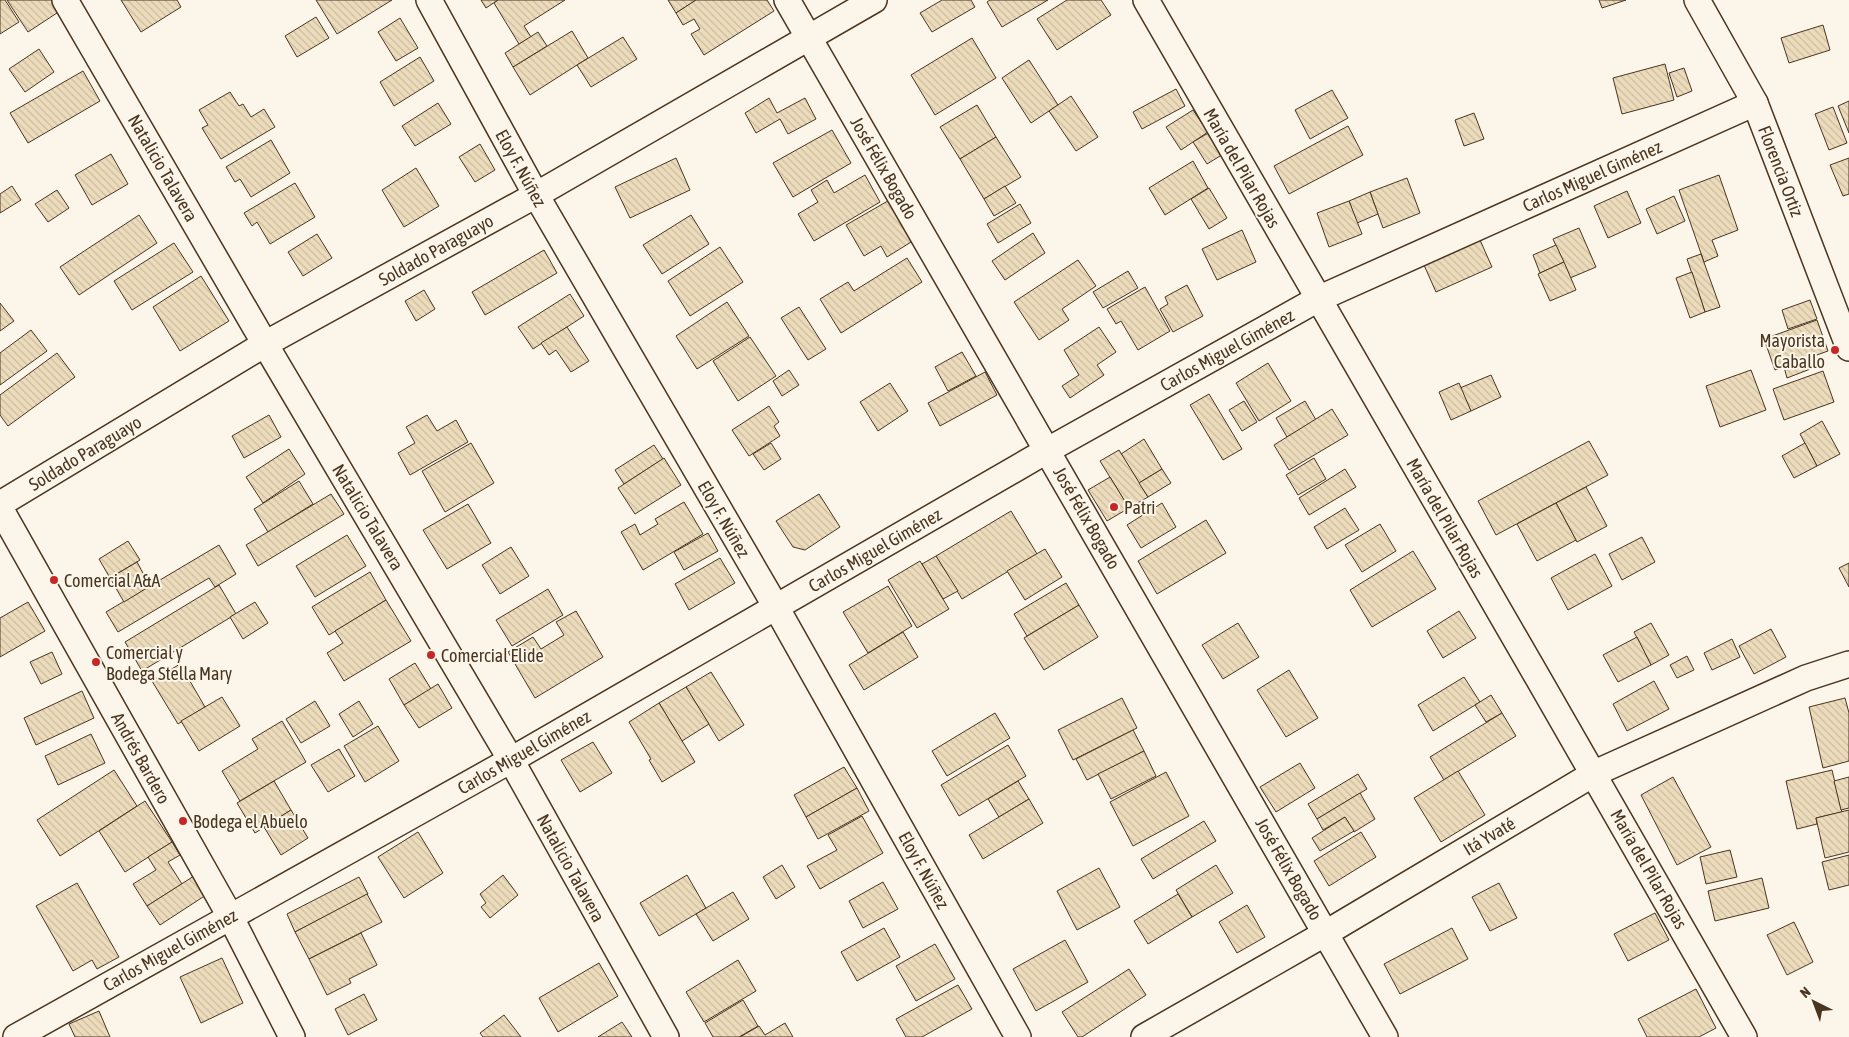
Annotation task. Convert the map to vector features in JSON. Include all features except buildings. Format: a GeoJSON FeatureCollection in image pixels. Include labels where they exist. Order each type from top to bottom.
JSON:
{"type":"FeatureCollection","features":[{"type":"Feature","properties":{"kind":"street","name":"Natalicio Talavera"},"geometry":{"type":"LineString","coordinates":[[65,0],[265,344],[511,760],[666,1037]]}},
{"type":"Feature","properties":{"kind":"street","name":"Eloy F. Núñez"},"geometry":{"type":"LineString","coordinates":[[430,0],[536,195],[776,607],[1018,1037]]}},
{"type":"Feature","properties":{"kind":"street","name":"José Félix Bogado"},"geometry":{"type":"LineString","coordinates":[[787,0],[1385,1037]]}},
{"type":"Feature","properties":{"kind":"street","name":"Soldado Paraguayo"},"geometry":{"type":"LineString","coordinates":[[0,504],[265,344],[536,195],[874,0]]}},
{"type":"Feature","properties":{"kind":"street","name":"María del Pilar Rojas"},"geometry":{"type":"LineString","coordinates":[[1146,0],[1318,300],[1594,773],[1744,1037]]}},
{"type":"Feature","properties":{"kind":"street","name":"Florencia Ortiz"},"geometry":{"type":"LineString","coordinates":[[1697,0],[1754,103],[1849,348]]}},
{"type":"Feature","properties":{"kind":"street","name":"Carlos Miguel Giménez"},"geometry":{"type":"LineString","coordinates":[[16,1037],[511,760],[1048,450],[1318,300],[1754,103]]}},
{"type":"Feature","properties":{"kind":"street","name":"Andrés Bardero"},"geometry":{"type":"LineString","coordinates":[[0,508],[230,916],[292,1037]]}},
{"type":"Feature","properties":{"kind":"street","name":"Itá Yvaté"},"geometry":{"type":"LineString","coordinates":[[1144,1037],[1326,933],[1594,773],[1806,678],[1849,664]]}},
{"type":"Feature","properties":{"kind":"place","name":"Mayorista Caballo"},"geometry":{"type":"Point","coordinates":[1835,350]}},
{"type":"Feature","properties":{"kind":"place","name":"Patri"},"geometry":{"type":"Point","coordinates":[1114,507]}},
{"type":"Feature","properties":{"kind":"place","name":"Comercial A&A"},"geometry":{"type":"Point","coordinates":[54,580]}},
{"type":"Feature","properties":{"kind":"place","name":"Comercial Elide"},"geometry":{"type":"Point","coordinates":[431,655]}},
{"type":"Feature","properties":{"kind":"place","name":"Comercial y Bodega Stella Mary"},"geometry":{"type":"Point","coordinates":[96,662]}},
{"type":"Feature","properties":{"kind":"place","name":"Bodega el Abuelo"},"geometry":{"type":"Point","coordinates":[183,821]}}]}
